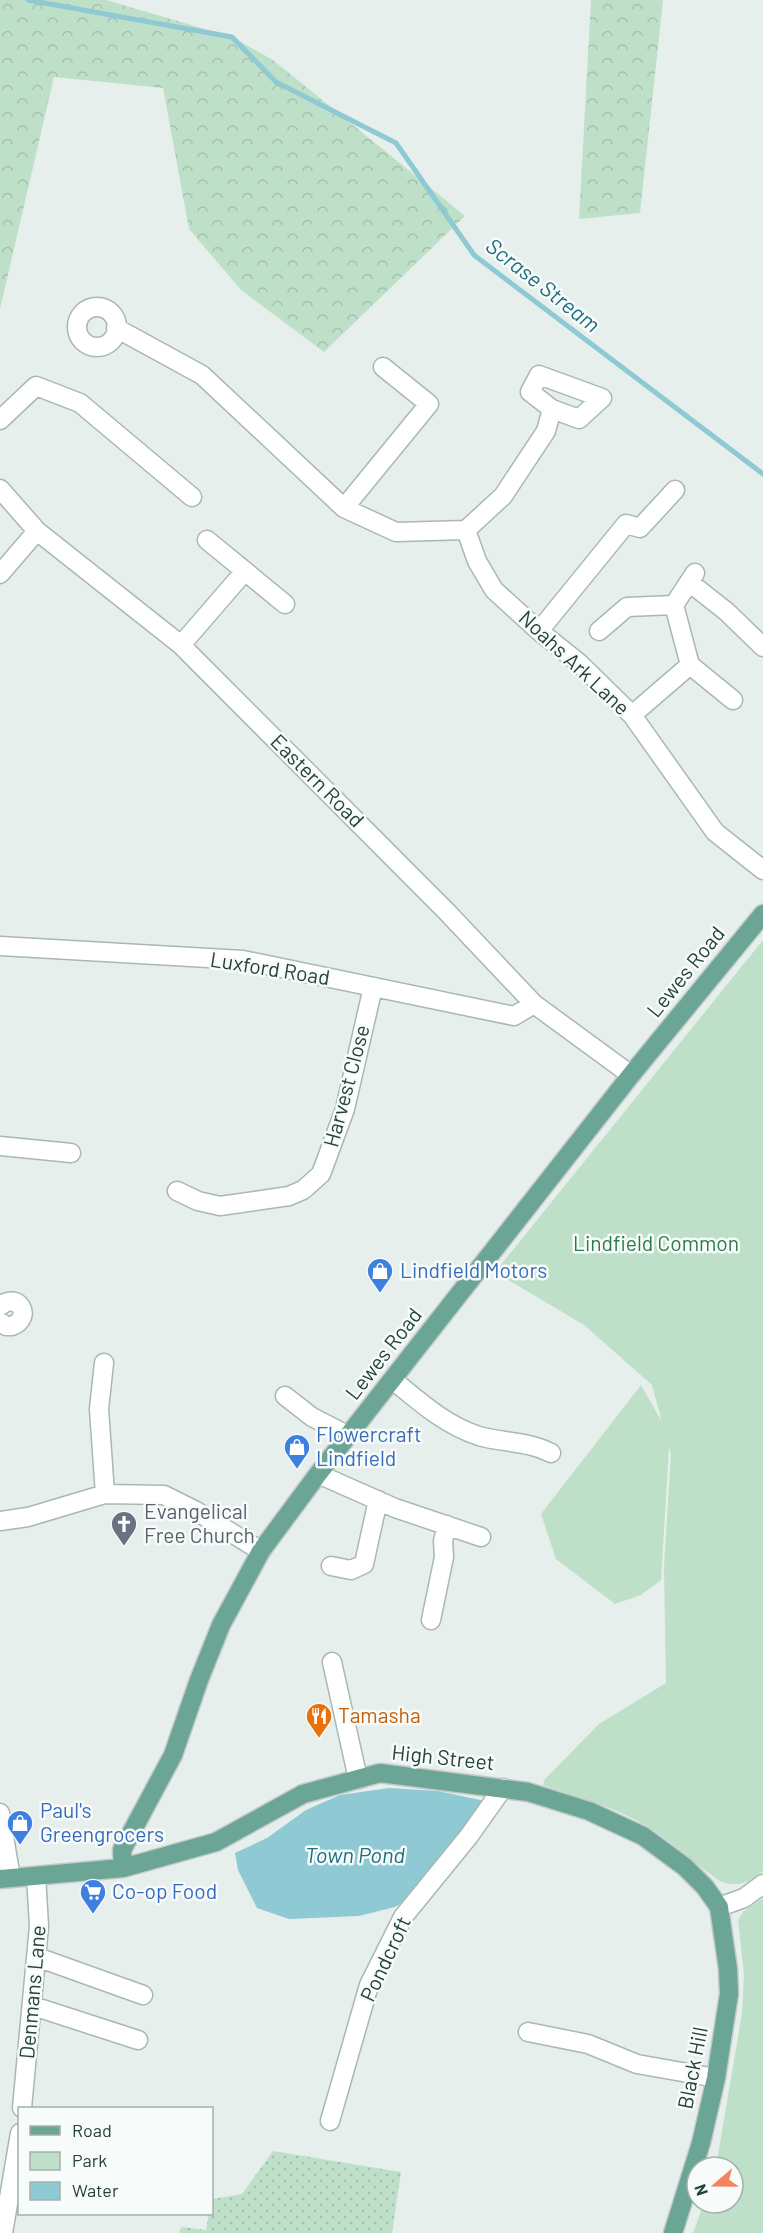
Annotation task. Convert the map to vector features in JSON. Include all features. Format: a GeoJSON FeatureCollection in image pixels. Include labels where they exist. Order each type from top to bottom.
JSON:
{"type":"FeatureCollection","features":[{"type":"Feature","properties":{"kind":"main road","name":"Lewes Road"},"geometry":{"type":"LineString","coordinates":[[123,1868],[122,1850],[173,1755],[221,1625],[261,1551],[318,1474],[631,1075],[763,914]]}},
{"type":"Feature","properties":{"kind":"main road","name":"High Street"},"geometry":{"type":"LineString","coordinates":[[5,1878],[123,1868],[216,1842],[303,1794],[380,1773],[528,1792],[560,1801],[620,1824],[643,1836],[685,1868],[705,1887],[719,1907]]}},
{"type":"Feature","properties":{"kind":"main road","name":"Black Hill"},"geometry":{"type":"LineString","coordinates":[[673,2233],[700,2143],[716,2078],[729,1994],[727,1958],[719,1907]]}},
{"type":"Feature","properties":{"kind":"street"},"geometry":{"type":"LineString","coordinates":[[117,328],[202,375],[344,508],[396,532],[466,530],[503,496],[546,431],[552,409]]}},
{"type":"Feature","properties":{"kind":"street"},"geometry":{"type":"LineString","coordinates":[[344,508],[429,404],[382,367]]}},
{"type":"Feature","properties":{"kind":"street"},"geometry":{"type":"LineString","coordinates":[[0,420],[36,386],[80,403],[192,497]]}},
{"type":"Feature","properties":{"kind":"street","name":"Eastern Road"},"geometry":{"type":"LineString","coordinates":[[0,489],[37,531],[181,645],[438,903],[534,1004],[631,1075]]}},
{"type":"Feature","properties":{"kind":"street"},"geometry":{"type":"LineString","coordinates":[[539,631],[626,524],[640,528],[675,490]]}},
{"type":"Feature","properties":{"kind":"street","name":"Noahs Ark Lane"},"geometry":{"type":"LineString","coordinates":[[466,530],[477,561],[494,590],[579,663],[632,715],[715,831],[763,870]]}},
{"type":"Feature","properties":{"kind":"street"},"geometry":{"type":"LineString","coordinates":[[0,574],[37,531]]}},
{"type":"Feature","properties":{"kind":"street"},"geometry":{"type":"LineString","coordinates":[[207,540],[285,604]]}},
{"type":"Feature","properties":{"kind":"street"},"geometry":{"type":"LineString","coordinates":[[181,645],[245,571]]}},
{"type":"Feature","properties":{"kind":"street"},"geometry":{"type":"LineString","coordinates":[[733,700],[690,665],[674,605],[692,577],[763,647]]}},
{"type":"Feature","properties":{"kind":"street"},"geometry":{"type":"LineString","coordinates":[[599,631],[627,607],[674,605]]}},
{"type":"Feature","properties":{"kind":"street"},"geometry":{"type":"LineString","coordinates":[[632,715],[690,665]]}},
{"type":"Feature","properties":{"kind":"street","name":"Luxford Road"},"geometry":{"type":"LineString","coordinates":[[0,946],[243,960],[514,1016],[534,1004]]}},
{"type":"Feature","properties":{"kind":"street","name":"Harvest Close"},"geometry":{"type":"LineString","coordinates":[[177,1191],[198,1201],[220,1206],[288,1196],[303,1191],[321,1174],[345,1110],[373,987]]}},
{"type":"Feature","properties":{"kind":"street"},"geometry":{"type":"LineString","coordinates":[[0,1146],[71,1153]]}},
{"type":"Feature","properties":{"kind":"street"},"geometry":{"type":"LineString","coordinates":[[0,1306],[8,1301],[14,1301],[22,1309],[23,1315],[21,1320],[12,1326],[6,1326],[0,1322]]}},
{"type":"Feature","properties":{"kind":"street"},"geometry":{"type":"LineString","coordinates":[[104,1363],[99,1409],[105,1494]]}},
{"type":"Feature","properties":{"kind":"street"},"geometry":{"type":"LineString","coordinates":[[393,1380],[438,1417],[479,1436],[546,1445]]}},
{"type":"Feature","properties":{"kind":"street"},"geometry":{"type":"LineString","coordinates":[[285,1396],[312,1417],[349,1436]]}},
{"type":"Feature","properties":{"kind":"street"},"geometry":{"type":"LineString","coordinates":[[318,1474],[378,1500],[482,1537]]}},
{"type":"Feature","properties":{"kind":"street"},"geometry":{"type":"LineString","coordinates":[[0,1521],[28,1517],[105,1494],[164,1496],[196,1510],[261,1551]]}},
{"type":"Feature","properties":{"kind":"street"},"geometry":{"type":"LineString","coordinates":[[331,1566],[351,1570],[364,1564],[378,1500]]}},
{"type":"Feature","properties":{"kind":"street"},"geometry":{"type":"LineString","coordinates":[[431,1620],[444,1557],[443,1541],[447,1525]]}},
{"type":"Feature","properties":{"kind":"street"},"geometry":{"type":"LineString","coordinates":[[332,1662],[358,1779]]}},
{"type":"Feature","properties":{"kind":"street","name":"Pondcroft"},"geometry":{"type":"LineString","coordinates":[[330,2121],[369,1985],[403,1917],[469,1836],[503,1788]]}},
{"type":"Feature","properties":{"kind":"street"},"geometry":{"type":"LineString","coordinates":[[0,1813],[5,1878]]}},
{"type":"Feature","properties":{"kind":"street","name":"Denmans Lane"},"geometry":{"type":"LineString","coordinates":[[22,2107],[38,1957],[36,1876]]}},
{"type":"Feature","properties":{"kind":"street"},"geometry":{"type":"LineString","coordinates":[[719,1907],[744,1898],[763,1884]]}},
{"type":"Feature","properties":{"kind":"street"},"geometry":{"type":"LineString","coordinates":[[38,1957],[143,1995]]}},
{"type":"Feature","properties":{"kind":"street"},"geometry":{"type":"LineString","coordinates":[[33,2006],[138,2040]]}},
{"type":"Feature","properties":{"kind":"street"},"geometry":{"type":"LineString","coordinates":[[528,2032],[588,2044],[637,2064],[716,2078]]}},
{"type":"Feature","properties":{"kind":"street"},"geometry":{"type":"LineString","coordinates":[[3,2233],[18,2145]]}},
{"type":"Feature","properties":{"kind":"green space"},"geometry":{"type":"Polygon","coordinates":[[[0,0],[106,0],[232,37],[273,60],[465,216],[324,352],[241,290],[189,229],[163,88],[54,77],[0,309],[0,0]]]}},
{"type":"Feature","properties":{"kind":"green space"},"geometry":{"type":"Polygon","coordinates":[[[591,0],[663,0],[640,213],[579,219],[591,0]]]}},
{"type":"Feature","properties":{"kind":"green space","name":"Lindfield Common"},"geometry":{"type":"Polygon","coordinates":[[[763,940],[763,1871],[748,1881],[730,1884],[718,1880],[643,1824],[594,1802],[543,1785],[545,1779],[599,1724],[666,1683],[664,1567],[671,1454],[669,1447],[661,1580],[641,1595],[615,1604],[556,1559],[541,1514],[641,1385],[662,1422],[652,1385],[584,1325],[495,1272],[763,940]]]}},
{"type":"Feature","properties":{"kind":"green space"},"geometry":{"type":"Polygon","coordinates":[[[763,1898],[763,2233],[693,2233],[700,2215],[745,2215],[745,2155],[718,2155],[742,2013],[744,1975],[738,1920],[743,1912],[763,1898]]]}},
{"type":"Feature","properties":{"kind":"green space"},"geometry":{"type":"Polygon","coordinates":[[[273,2151],[401,2172],[392,2233],[179,2233],[181,2227],[206,2230],[209,2215],[213,2215],[213,2199],[242,2194],[273,2151]]]}},
{"type":"Feature","properties":{"kind":"water","name":"Town Pond"},"geometry":{"type":"Polygon","coordinates":[[[389,1788],[438,1791],[485,1801],[412,1898],[395,1907],[359,1916],[289,1919],[257,1908],[238,1870],[235,1853],[267,1838],[306,1810],[340,1795],[389,1788]]]}},
{"type":"Feature","properties":{"kind":"waterway","name":"Scrase Stream"},"geometry":{"type":"LineString","coordinates":[[28,0],[232,37],[276,82],[396,143],[474,255],[763,474]]}},
{"type":"Feature","properties":{"kind":"place","name":"Lindfield Motors"},"geometry":{"type":"Point","coordinates":[380,1294]}},
{"type":"Feature","properties":{"kind":"place","name":"Flowercraft Lindfield"},"geometry":{"type":"Point","coordinates":[297,1470]}},
{"type":"Feature","properties":{"kind":"place","name":"Evangelical Free Church"},"geometry":{"type":"Point","coordinates":[124,1547]}},
{"type":"Feature","properties":{"kind":"place","name":"Tamasha"},"geometry":{"type":"Point","coordinates":[319,1739]}},
{"type":"Feature","properties":{"kind":"place","name":"Paul's Greengrocers"},"geometry":{"type":"Point","coordinates":[20,1846]}},
{"type":"Feature","properties":{"kind":"place","name":"Co-op Food"},"geometry":{"type":"Point","coordinates":[93,1915]}}]}
